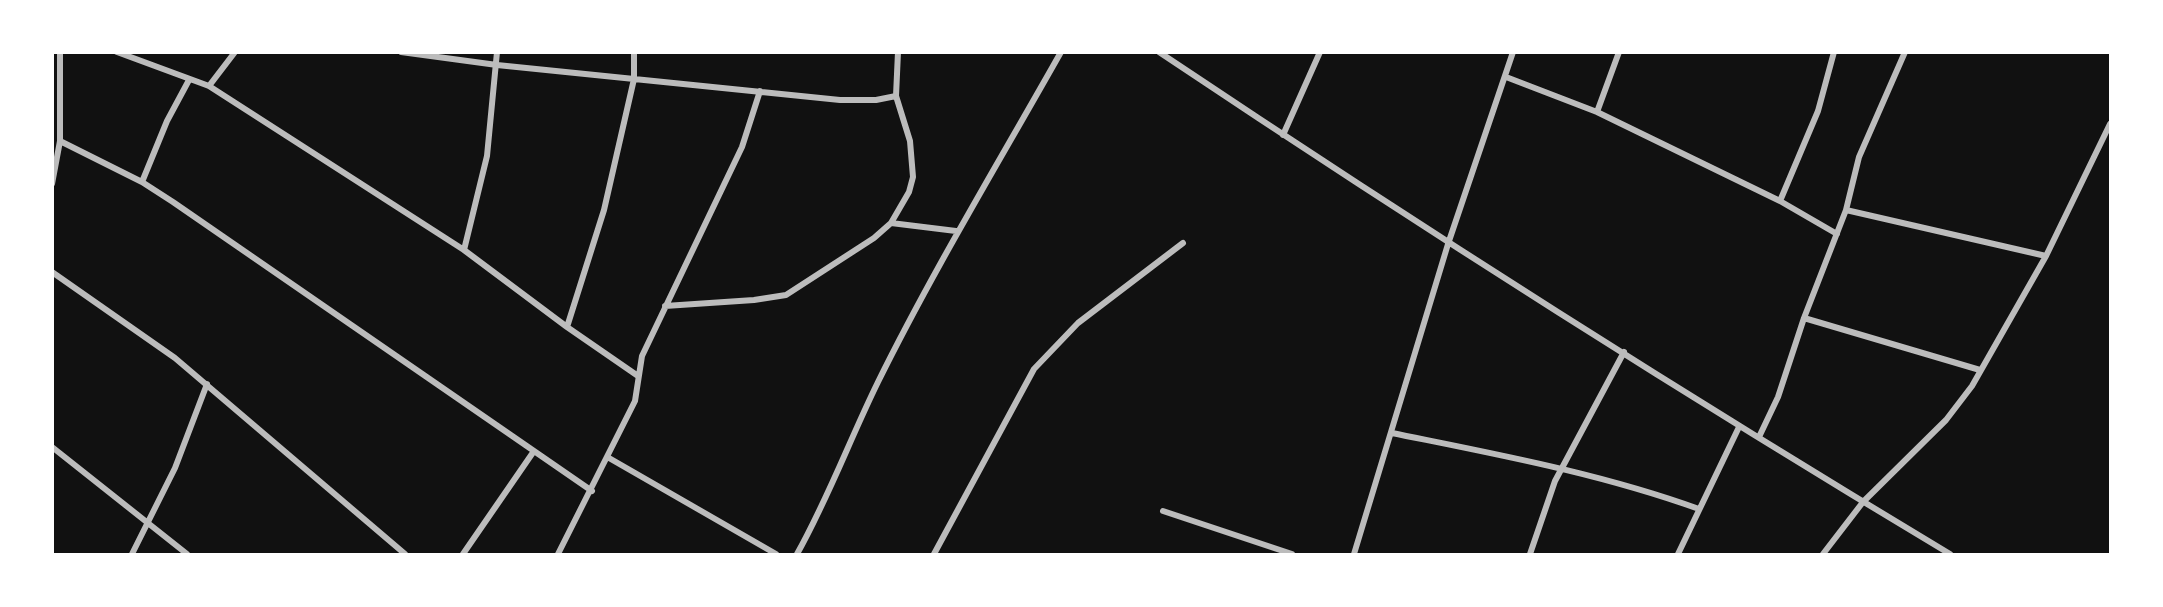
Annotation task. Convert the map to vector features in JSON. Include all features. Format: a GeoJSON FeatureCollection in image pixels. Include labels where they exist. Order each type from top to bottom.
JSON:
{"type":"FeatureCollection","features":[{"type":"Feature","properties":{"kind":"street"},"geometry":{"type":"LineString","coordinates":[[52,184],[60,141],[60,52]]}},
{"type":"Feature","properties":{"kind":"street"},"geometry":{"type":"LineString","coordinates":[[117,52],[209,86],[464,250],[567,327],[638,376]]}},
{"type":"Feature","properties":{"kind":"street"},"geometry":{"type":"LineString","coordinates":[[209,86],[236,52]]}},
{"type":"Feature","properties":{"kind":"street"},"geometry":{"type":"LineString","coordinates":[[401,52],[496,65],[840,100],[876,100],[896,96]]}},
{"type":"Feature","properties":{"kind":"street"},"geometry":{"type":"LineString","coordinates":[[464,250],[487,156],[497,52]]}},
{"type":"Feature","properties":{"kind":"street"},"geometry":{"type":"LineString","coordinates":[[567,327],[596,240],[634,79],[634,52]]}},
{"type":"Feature","properties":{"kind":"street"},"geometry":{"type":"LineString","coordinates":[[666,306],[754,300],[786,295],[874,238],[891,224],[909,192],[913,177],[910,141],[896,96],[898,52]]}},
{"type":"Feature","properties":{"kind":"street"},"geometry":{"type":"LineString","coordinates":[[797,555],[822,509],[879,381],[956,231],[1061,52]]}},
{"type":"Feature","properties":{"kind":"street"},"geometry":{"type":"LineString","coordinates":[[1159,52],[1448,244],[1624,352],[1738,427],[1950,555]]}},
{"type":"Feature","properties":{"kind":"street"},"geometry":{"type":"LineString","coordinates":[[1283,135],[1320,52]]}},
{"type":"Feature","properties":{"kind":"street"},"geometry":{"type":"LineString","coordinates":[[1354,555],[1448,244],[1513,52]]}},
{"type":"Feature","properties":{"kind":"street"},"geometry":{"type":"LineString","coordinates":[[1596,112],[1619,52]]}},
{"type":"Feature","properties":{"kind":"street"},"geometry":{"type":"LineString","coordinates":[[1780,201],[1818,111],[1834,52]]}},
{"type":"Feature","properties":{"kind":"street"},"geometry":{"type":"LineString","coordinates":[[1759,438],[1778,397],[1804,318],[1846,210],[1859,157],[1905,52]]}},
{"type":"Feature","properties":{"kind":"street"},"geometry":{"type":"LineString","coordinates":[[1506,77],[1596,112],[1780,201],[1837,234]]}},
{"type":"Feature","properties":{"kind":"street"},"geometry":{"type":"LineString","coordinates":[[142,182],[167,121],[189,80]]}},
{"type":"Feature","properties":{"kind":"street"},"geometry":{"type":"LineString","coordinates":[[558,555],[609,458],[635,402],[642,356],[742,147],[760,91]]}},
{"type":"Feature","properties":{"kind":"street"},"geometry":{"type":"LineString","coordinates":[[1823,555],[1863,502],[1946,420],[1972,386],[2046,256],[2110,124]]}},
{"type":"Feature","properties":{"kind":"street"},"geometry":{"type":"LineString","coordinates":[[60,141],[142,182],[208,225],[592,491]]}},
{"type":"Feature","properties":{"kind":"street"},"geometry":{"type":"LineString","coordinates":[[1846,210],[2046,256]]}},
{"type":"Feature","properties":{"kind":"street"},"geometry":{"type":"LineString","coordinates":[[891,224],[956,231]]}},
{"type":"Feature","properties":{"kind":"street"},"geometry":{"type":"LineString","coordinates":[[934,555],[1034,369],[1078,323],[1183,243]]}},
{"type":"Feature","properties":{"kind":"street"},"geometry":{"type":"LineString","coordinates":[[52,272],[175,358],[405,555]]}},
{"type":"Feature","properties":{"kind":"street"},"geometry":{"type":"LineString","coordinates":[[1804,318],[1980,370]]}},
{"type":"Feature","properties":{"kind":"street"},"geometry":{"type":"LineString","coordinates":[[1530,555],[1552,489],[1624,352]]}},
{"type":"Feature","properties":{"kind":"street"},"geometry":{"type":"LineString","coordinates":[[132,555],[149,523],[195,420],[207,384]]}},
{"type":"Feature","properties":{"kind":"street"},"geometry":{"type":"LineString","coordinates":[[1678,555],[1738,427]]}},
{"type":"Feature","properties":{"kind":"street"},"geometry":{"type":"LineString","coordinates":[[1392,433],[1563,468],[1647,491],[1699,509]]}},
{"type":"Feature","properties":{"kind":"street"},"geometry":{"type":"LineString","coordinates":[[52,447],[187,555]]}},
{"type":"Feature","properties":{"kind":"street"},"geometry":{"type":"LineString","coordinates":[[463,555],[534,451]]}},
{"type":"Feature","properties":{"kind":"street"},"geometry":{"type":"LineString","coordinates":[[609,458],[776,555]]}},
{"type":"Feature","properties":{"kind":"street"},"geometry":{"type":"LineString","coordinates":[[1163,511],[1292,555]]}}]}
